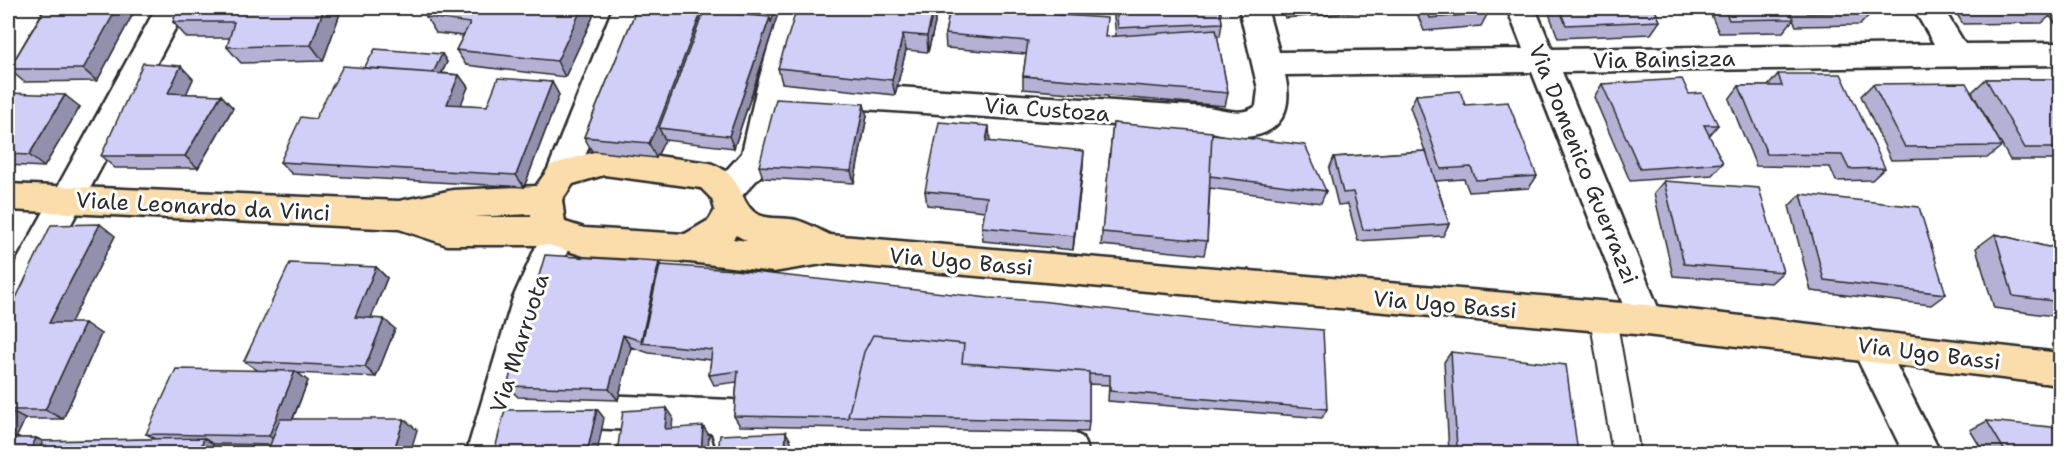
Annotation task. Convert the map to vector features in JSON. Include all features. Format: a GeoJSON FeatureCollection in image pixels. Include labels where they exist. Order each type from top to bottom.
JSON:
{"type":"FeatureCollection","features":[{"type":"Feature","properties":{"kind":"main road"},"geometry":{"type":"LineString","coordinates":[[553,232],[584,242],[688,248],[721,230],[729,202],[710,176],[604,162],[554,186]]}},
{"type":"Feature","properties":{"kind":"main road","name":"Viale Leonardo da Vinci"},"geometry":{"type":"LineString","coordinates":[[8,197],[399,215],[453,204],[521,202],[554,186]]}},
{"type":"Feature","properties":{"kind":"main road","name":"Via Marruota"},"geometry":{"type":"LineString","coordinates":[[553,232],[554,186]]}},
{"type":"Feature","properties":{"kind":"main road","name":"Via Ugo Bassi"},"geometry":{"type":"LineString","coordinates":[[729,202],[751,228],[796,234],[829,249]]}},
{"type":"Feature","properties":{"kind":"main road","name":"Viale Leonardo da Vinci"},"geometry":{"type":"LineString","coordinates":[[399,215],[447,231],[553,232]]}},
{"type":"Feature","properties":{"kind":"main road","name":"Via Ugo Bassi"},"geometry":{"type":"LineString","coordinates":[[688,248],[773,258],[829,249],[1646,320],[2061,369]]}},
{"type":"Feature","properties":{"kind":"street"},"geometry":{"type":"LineString","coordinates":[[8,309],[171,8]]}},
{"type":"Feature","properties":{"kind":"street","name":"Via Marruota"},"geometry":{"type":"LineString","coordinates":[[554,186],[628,8]]}},
{"type":"Feature","properties":{"kind":"street"},"geometry":{"type":"LineString","coordinates":[[729,202],[758,159],[771,91],[794,8]]}},
{"type":"Feature","properties":{"kind":"street"},"geometry":{"type":"LineString","coordinates":[[1253,8],[1267,64]]}},
{"type":"Feature","properties":{"kind":"street","name":"Via Domenico Guerrazzi"},"geometry":{"type":"LineString","coordinates":[[1521,8],[1646,320]]}},
{"type":"Feature","properties":{"kind":"street"},"geometry":{"type":"LineString","coordinates":[[1928,8],[1956,55]]}},
{"type":"Feature","properties":{"kind":"street","name":"Via Bainsizza"},"geometry":{"type":"LineString","coordinates":[[1267,64],[2061,54]]}},
{"type":"Feature","properties":{"kind":"street","name":"Via Custoza"},"geometry":{"type":"LineString","coordinates":[[771,91],[1195,119],[1242,125],[1256,123],[1271,111],[1273,88],[1267,64]]}},
{"type":"Feature","properties":{"kind":"street","name":"Via Marruota"},"geometry":{"type":"LineString","coordinates":[[484,453],[530,298],[553,232]]}},
{"type":"Feature","properties":{"kind":"street"},"geometry":{"type":"LineString","coordinates":[[1869,346],[1923,453]]}},
{"type":"Feature","properties":{"kind":"street"},"geometry":{"type":"LineString","coordinates":[[498,408],[733,417],[730,437],[1069,449]]}},
{"type":"Feature","properties":{"kind":"lane"},"geometry":{"type":"LineString","coordinates":[[1603,318],[1627,453]]}},
{"type":"Feature","properties":{"kind":"building"},"geometry":{"type":"Polygon","coordinates":[[[40,8],[117,8],[83,69],[9,69],[45,9],[39,10],[40,8]]]}},
{"type":"Feature","properties":{"kind":"building"},"geometry":{"type":"Polygon","coordinates":[[[178,8],[324,8],[311,45],[227,47],[234,22],[173,22],[178,8]]]}},
{"type":"Feature","properties":{"kind":"building"},"geometry":{"type":"Polygon","coordinates":[[[431,8],[582,8],[557,61],[456,50],[470,23],[426,17],[431,8]]]}},
{"type":"Feature","properties":{"kind":"building"},"geometry":{"type":"Polygon","coordinates":[[[637,8],[703,8],[649,143],[584,137],[637,8]]]}},
{"type":"Feature","properties":{"kind":"building"},"geometry":{"type":"Polygon","coordinates":[[[735,8],[776,8],[771,23],[770,17],[734,14],[735,8]]]}},
{"type":"Feature","properties":{"kind":"building"},"geometry":{"type":"Polygon","coordinates":[[[797,8],[934,8],[927,36],[903,34],[892,80],[778,68],[797,8]]]}},
{"type":"Feature","properties":{"kind":"building"},"geometry":{"type":"Polygon","coordinates":[[[950,8],[1033,8],[1032,13],[1107,18],[1105,37],[1216,29],[1228,93],[1023,76],[1028,41],[945,34],[950,8]]]}},
{"type":"Feature","properties":{"kind":"building"},"geometry":{"type":"Polygon","coordinates":[[[1116,8],[1220,8],[1222,23],[1118,28],[1116,8]]]}},
{"type":"Feature","properties":{"kind":"building"},"geometry":{"type":"Polygon","coordinates":[[[1426,8],[1485,8],[1488,13],[1430,18],[1426,8]]]}},
{"type":"Feature","properties":{"kind":"building"},"geometry":{"type":"Polygon","coordinates":[[[1559,8],[1654,8],[1660,21],[1566,25],[1559,8]]]}},
{"type":"Feature","properties":{"kind":"building"},"geometry":{"type":"Polygon","coordinates":[[[1724,8],[1788,8],[1794,19],[1729,20],[1724,8]]]}},
{"type":"Feature","properties":{"kind":"building"},"geometry":{"type":"Polygon","coordinates":[[[1804,8],[1869,8],[1872,12],[1807,13],[1804,8]]]}},
{"type":"Feature","properties":{"kind":"building"},"geometry":{"type":"Polygon","coordinates":[[[1974,8],[2055,8],[2057,10],[1976,10],[1974,8]]]}},
{"type":"Feature","properties":{"kind":"building"},"geometry":{"type":"Polygon","coordinates":[[[704,11],[770,17],[729,136],[659,128],[704,11]]]}},
{"type":"Feature","properties":{"kind":"building"},"geometry":{"type":"Polygon","coordinates":[[[375,49],[442,54],[433,73],[364,68],[375,49]]]}},
{"type":"Feature","properties":{"kind":"building"},"geometry":{"type":"Polygon","coordinates":[[[143,63],[181,66],[168,93],[221,95],[185,156],[101,156],[143,63]]]}},
{"type":"Feature","properties":{"kind":"building"},"geometry":{"type":"Polygon","coordinates":[[[343,66],[459,75],[447,104],[487,106],[498,78],[552,82],[516,175],[280,162],[301,117],[315,119],[343,66]]]}},
{"type":"Feature","properties":{"kind":"building"},"geometry":{"type":"Polygon","coordinates":[[[1778,74],[1841,74],[1885,168],[1849,169],[1842,155],[1767,154],[1739,86],[1782,86],[1778,74]]]}},
{"type":"Feature","properties":{"kind":"building"},"geometry":{"type":"Polygon","coordinates":[[[1682,79],[1689,94],[1702,93],[1718,125],[1704,125],[1723,163],[1640,169],[1602,84],[1682,79]]]}},
{"type":"Feature","properties":{"kind":"building"},"geometry":{"type":"Polygon","coordinates":[[[1986,79],[2061,79],[2061,148],[2025,148],[1986,79]]]}},
{"type":"Feature","properties":{"kind":"building"},"geometry":{"type":"Polygon","coordinates":[[[1966,83],[2002,146],[1905,147],[1873,84],[1966,83]]]}},
{"type":"Feature","properties":{"kind":"building"},"geometry":{"type":"Polygon","coordinates":[[[1460,91],[1465,105],[1508,102],[1537,176],[1476,180],[1471,167],[1441,169],[1416,95],[1460,91]]]}},
{"type":"Feature","properties":{"kind":"building"},"geometry":{"type":"Polygon","coordinates":[[[8,93],[65,95],[29,155],[8,154],[8,93]]]}},
{"type":"Feature","properties":{"kind":"building"},"geometry":{"type":"Polygon","coordinates":[[[776,99],[864,104],[851,171],[759,166],[776,99]]]}},
{"type":"Feature","properties":{"kind":"building"},"geometry":{"type":"Polygon","coordinates":[[[939,122],[989,126],[986,141],[1084,151],[1074,236],[982,227],[987,197],[925,191],[939,122]]]}},
{"type":"Feature","properties":{"kind":"building"},"geometry":{"type":"Polygon","coordinates":[[[1113,123],[1212,132],[1207,241],[1102,232],[1113,123]]]}},
{"type":"Feature","properties":{"kind":"building"},"geometry":{"type":"Polygon","coordinates":[[[1212,134],[1305,145],[1326,191],[1210,176],[1212,134]]]}},
{"type":"Feature","properties":{"kind":"building"},"geometry":{"type":"Polygon","coordinates":[[[1426,151],[1449,224],[1363,230],[1353,192],[1343,193],[1334,157],[1426,151]]]}},
{"type":"Feature","properties":{"kind":"building"},"geometry":{"type":"Polygon","coordinates":[[[1664,181],[1759,188],[1783,272],[1684,264],[1664,181]]]}},
{"type":"Feature","properties":{"kind":"building"},"geometry":{"type":"Polygon","coordinates":[[[1801,194],[1919,207],[1946,294],[1824,280],[1801,194]]]}},
{"type":"Feature","properties":{"kind":"building"},"geometry":{"type":"Polygon","coordinates":[[[100,224],[49,323],[85,323],[45,410],[8,410],[8,315],[51,225],[100,224]]]}},
{"type":"Feature","properties":{"kind":"building"},"geometry":{"type":"Polygon","coordinates":[[[1995,234],[2048,247],[2061,245],[2061,302],[2013,296],[1995,234]]]}},
{"type":"Feature","properties":{"kind":"building"},"geometry":{"type":"Polygon","coordinates":[[[545,255],[659,262],[641,341],[623,335],[609,389],[507,386],[545,255]]]}},
{"type":"Feature","properties":{"kind":"building"},"geometry":{"type":"Polygon","coordinates":[[[290,263],[376,267],[355,317],[384,319],[365,367],[244,361],[290,263]]]}},
{"type":"Feature","properties":{"kind":"building"},"geometry":{"type":"Polygon","coordinates":[[[660,265],[734,270],[1210,321],[1323,330],[1327,409],[1110,391],[1110,375],[962,363],[964,344],[873,335],[864,352],[848,418],[734,416],[738,371],[709,375],[712,350],[642,343],[660,265]]]}},
{"type":"Feature","properties":{"kind":"building"},"geometry":{"type":"Polygon","coordinates":[[[873,335],[964,344],[962,363],[1089,372],[1089,421],[848,416],[864,352],[873,335]]]}},
{"type":"Feature","properties":{"kind":"building"},"geometry":{"type":"Polygon","coordinates":[[[1451,352],[1566,365],[1578,453],[1505,453],[1457,448],[1451,352]]]}},
{"type":"Feature","properties":{"kind":"building"},"geometry":{"type":"Polygon","coordinates":[[[176,369],[295,371],[269,436],[146,434],[176,369]]]}},
{"type":"Feature","properties":{"kind":"building"},"geometry":{"type":"Polygon","coordinates":[[[667,408],[665,429],[703,426],[701,453],[617,453],[623,411],[667,408]]]}},
{"type":"Feature","properties":{"kind":"building"},"geometry":{"type":"Polygon","coordinates":[[[597,409],[587,453],[494,453],[505,410],[597,409]]]}},
{"type":"Feature","properties":{"kind":"building"},"geometry":{"type":"Polygon","coordinates":[[[280,419],[404,419],[393,453],[267,453],[280,419]]]}},
{"type":"Feature","properties":{"kind":"building"},"geometry":{"type":"Polygon","coordinates":[[[1987,421],[2061,428],[2061,453],[2006,453],[1987,421]]]}},
{"type":"Feature","properties":{"kind":"building"},"geometry":{"type":"Polygon","coordinates":[[[786,432],[785,453],[718,453],[720,435],[786,432]]]}},
{"type":"Feature","properties":{"kind":"building"},"geometry":{"type":"Polygon","coordinates":[[[8,438],[36,438],[29,453],[8,453],[8,438]]]}},
{"type":"Feature","properties":{"kind":"building"},"geometry":{"type":"Polygon","coordinates":[[[204,438],[199,453],[38,453],[43,441],[204,438]]]}}]}
